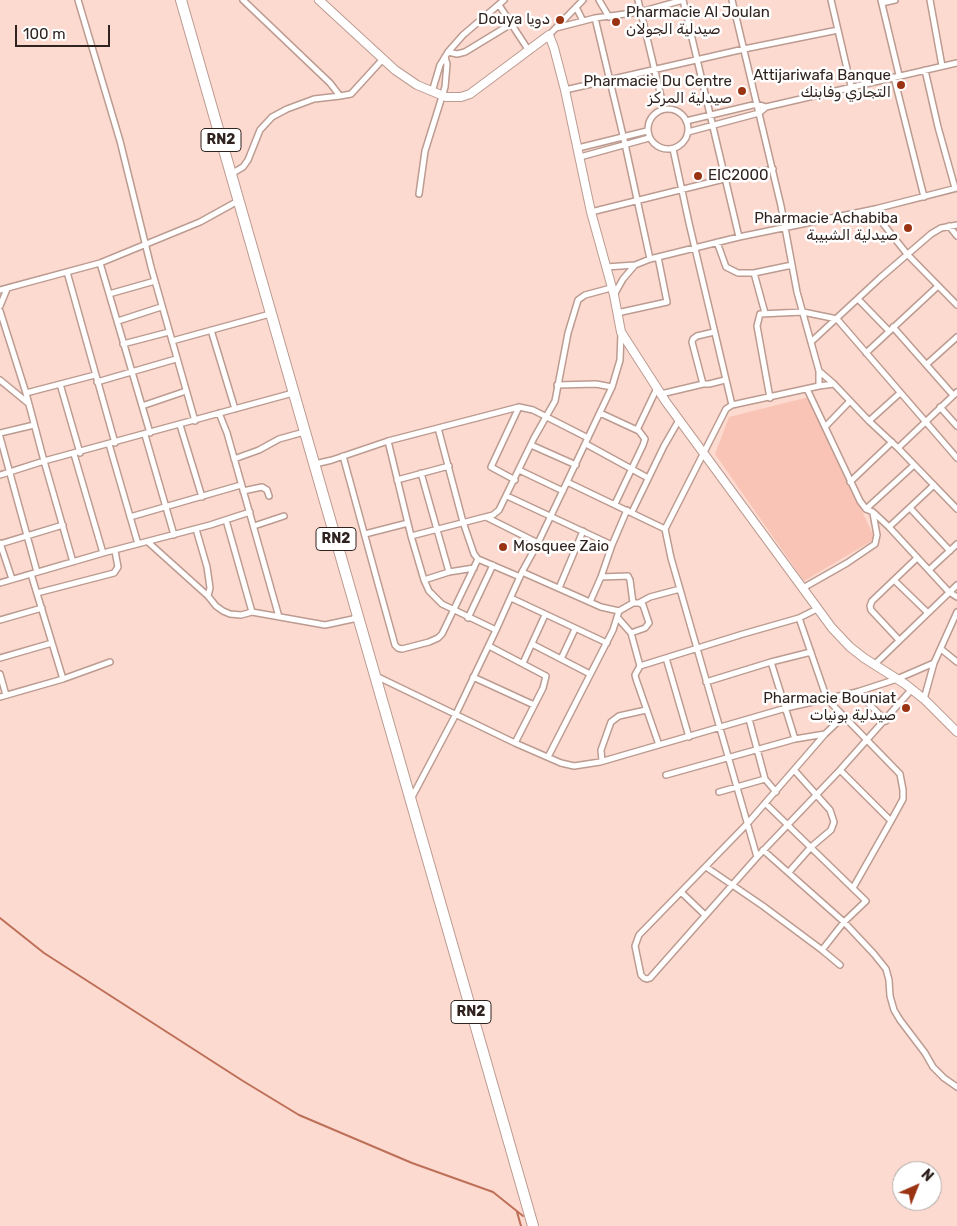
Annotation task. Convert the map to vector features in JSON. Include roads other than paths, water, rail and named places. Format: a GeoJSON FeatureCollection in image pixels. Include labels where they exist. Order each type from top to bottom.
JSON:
{"type":"FeatureCollection","features":[{"type":"Feature","properties":{"kind":"highway","name":"RN2"},"geometry":{"type":"LineString","coordinates":[[181,0],[533,1226]]}},
{"type":"Feature","properties":{"kind":"street"},"geometry":{"type":"LineString","coordinates":[[78,0],[120,141],[154,282],[195,420]]}},
{"type":"Feature","properties":{"kind":"street"},"geometry":{"type":"LineString","coordinates":[[243,0],[330,83],[340,96]]}},
{"type":"Feature","properties":{"kind":"street"},"geometry":{"type":"LineString","coordinates":[[319,0],[382,60],[406,78],[443,96],[461,97],[470,94],[549,36],[583,0]]}},
{"type":"Feature","properties":{"kind":"street"},"geometry":{"type":"LineString","coordinates":[[432,92],[440,65],[446,55],[463,35],[504,0]]}},
{"type":"Feature","properties":{"kind":"street"},"geometry":{"type":"LineString","coordinates":[[599,0],[609,17]]}},
{"type":"Feature","properties":{"kind":"street"},"geometry":{"type":"LineString","coordinates":[[638,0],[664,109]]}},
{"type":"Feature","properties":{"kind":"street"},"geometry":{"type":"LineString","coordinates":[[556,28],[595,18],[640,12],[683,0],[739,237]]}},
{"type":"Feature","properties":{"kind":"street"},"geometry":{"type":"LineString","coordinates":[[732,0],[773,169],[792,265],[819,371],[820,386]]}},
{"type":"Feature","properties":{"kind":"street"},"geometry":{"type":"LineString","coordinates":[[831,0],[852,86]]}},
{"type":"Feature","properties":{"kind":"street"},"geometry":{"type":"LineString","coordinates":[[895,0],[881,2],[924,197]]}},
{"type":"Feature","properties":{"kind":"street"},"geometry":{"type":"LineString","coordinates":[[930,0],[942,66]]}},
{"type":"Feature","properties":{"kind":"street"},"geometry":{"type":"LineString","coordinates":[[499,5],[529,51]]}},
{"type":"Feature","properties":{"kind":"street"},"geometry":{"type":"LineString","coordinates":[[576,7],[583,22]]}},
{"type":"Feature","properties":{"kind":"street"},"geometry":{"type":"LineString","coordinates":[[595,18],[650,259]]}},
{"type":"Feature","properties":{"kind":"street"},"geometry":{"type":"LineString","coordinates":[[446,55],[465,52],[511,24]]}},
{"type":"Feature","properties":{"kind":"street"},"geometry":{"type":"LineString","coordinates":[[565,90],[744,49],[838,30]]}},
{"type":"Feature","properties":{"kind":"street"},"geometry":{"type":"LineString","coordinates":[[411,799],[456,714],[521,574],[568,482],[612,387],[620,360],[621,332],[617,313],[591,212],[565,90],[549,36]]}},
{"type":"Feature","properties":{"kind":"street"},"geometry":{"type":"LineString","coordinates":[[419,194],[425,150],[443,96],[447,72],[446,55]]}},
{"type":"Feature","properties":{"kind":"street"},"geometry":{"type":"LineString","coordinates":[[231,174],[243,167],[248,160],[260,130],[272,117],[314,99],[351,94],[382,60]]}},
{"type":"Feature","properties":{"kind":"street"},"geometry":{"type":"LineString","coordinates":[[688,132],[759,113],[766,107],[896,76],[957,64]]}},
{"type":"Feature","properties":{"kind":"street"},"geometry":{"type":"LineString","coordinates":[[606,267],[635,265],[650,259],[717,242],[875,209],[956,188],[946,158],[926,70]]}},
{"type":"Feature","properties":{"kind":"street"},"geometry":{"type":"LineString","coordinates":[[686,121],[757,104],[766,107]]}},
{"type":"Feature","properties":{"kind":"street"},"geometry":{"type":"LineString","coordinates":[[664,109],[677,112],[686,121],[688,132],[684,141],[673,149],[668,150],[657,146],[650,138],[648,124],[652,117],[664,109]]}},
{"type":"Feature","properties":{"kind":"street"},"geometry":{"type":"LineString","coordinates":[[578,148],[648,131]]}},
{"type":"Feature","properties":{"kind":"street"},"geometry":{"type":"LineString","coordinates":[[580,157],[650,138]]}},
{"type":"Feature","properties":{"kind":"street"},"geometry":{"type":"LineString","coordinates":[[673,149],[732,405]]}},
{"type":"Feature","properties":{"kind":"street"},"geometry":{"type":"LineString","coordinates":[[591,212],[724,179],[773,169]]}},
{"type":"Feature","properties":{"kind":"street"},"geometry":{"type":"LineString","coordinates":[[0,290],[100,263],[200,222],[238,201]]}},
{"type":"Feature","properties":{"kind":"street"},"geometry":{"type":"LineString","coordinates":[[875,209],[884,225],[907,254],[957,305]]}},
{"type":"Feature","properties":{"kind":"street"},"geometry":{"type":"LineString","coordinates":[[811,342],[907,254],[936,231],[957,225]]}},
{"type":"Feature","properties":{"kind":"street"},"geometry":{"type":"LineString","coordinates":[[949,226],[957,236]]}},
{"type":"Feature","properties":{"kind":"street"},"geometry":{"type":"LineString","coordinates":[[717,242],[726,267],[738,273],[754,273],[792,265]]}},
{"type":"Feature","properties":{"kind":"street"},"geometry":{"type":"LineString","coordinates":[[617,313],[667,302],[658,257]]}},
{"type":"Feature","properties":{"kind":"street"},"geometry":{"type":"LineString","coordinates":[[100,263],[142,406],[174,535]]}},
{"type":"Feature","properties":{"kind":"street"},"geometry":{"type":"LineString","coordinates":[[411,536],[486,517],[497,512],[555,401],[573,312],[578,300],[585,295],[612,292],[635,265]]}},
{"type":"Feature","properties":{"kind":"street"},"geometry":{"type":"LineString","coordinates":[[67,272],[138,544]]}},
{"type":"Feature","properties":{"kind":"street"},"geometry":{"type":"LineString","coordinates":[[754,273],[764,313]]}},
{"type":"Feature","properties":{"kind":"street"},"geometry":{"type":"LineString","coordinates":[[109,294],[154,282]]}},
{"type":"Feature","properties":{"kind":"street"},"geometry":{"type":"LineString","coordinates":[[866,353],[938,286]]}},
{"type":"Feature","properties":{"kind":"street"},"geometry":{"type":"LineString","coordinates":[[0,306],[7,289]]}},
{"type":"Feature","properties":{"kind":"street"},"geometry":{"type":"LineString","coordinates":[[858,299],[888,332]]}},
{"type":"Feature","properties":{"kind":"street"},"geometry":{"type":"LineString","coordinates":[[118,321],[161,307]]}},
{"type":"Feature","properties":{"kind":"street"},"geometry":{"type":"LineString","coordinates":[[0,311],[26,394],[73,562]]}},
{"type":"Feature","properties":{"kind":"street"},"geometry":{"type":"LineString","coordinates":[[770,398],[758,326],[759,317],[764,313],[803,312],[836,319],[957,458]]}},
{"type":"Feature","properties":{"kind":"street"},"geometry":{"type":"LineString","coordinates":[[172,340],[270,314]]}},
{"type":"Feature","properties":{"kind":"street"},"geometry":{"type":"LineString","coordinates":[[893,327],[955,394],[898,448]]}},
{"type":"Feature","properties":{"kind":"street"},"geometry":{"type":"LineString","coordinates":[[211,330],[235,409]]}},
{"type":"Feature","properties":{"kind":"street"},"geometry":{"type":"LineString","coordinates":[[123,344],[169,332]]}},
{"type":"Feature","properties":{"kind":"street"},"geometry":{"type":"LineString","coordinates":[[621,332],[679,420],[804,588],[817,609],[850,647],[924,698],[956,728]]}},
{"type":"Feature","properties":{"kind":"street"},"geometry":{"type":"LineString","coordinates":[[703,384],[693,339],[700,335],[714,332]]}},
{"type":"Feature","properties":{"kind":"street"},"geometry":{"type":"LineString","coordinates":[[926,364],[957,337]]}},
{"type":"Feature","properties":{"kind":"street"},"geometry":{"type":"LineString","coordinates":[[97,382],[176,359]]}},
{"type":"Feature","properties":{"kind":"street"},"geometry":{"type":"LineString","coordinates":[[819,371],[957,509]]}},
{"type":"Feature","properties":{"kind":"street"},"geometry":{"type":"LineString","coordinates":[[26,394],[94,375]]}},
{"type":"Feature","properties":{"kind":"street"},"geometry":{"type":"LineString","coordinates":[[0,380],[28,403]]}},
{"type":"Feature","properties":{"kind":"street"},"geometry":{"type":"LineString","coordinates":[[659,391],[725,380]]}},
{"type":"Feature","properties":{"kind":"street"},"geometry":{"type":"LineString","coordinates":[[60,384],[80,452]]}},
{"type":"Feature","properties":{"kind":"street"},"geometry":{"type":"LineString","coordinates":[[557,385],[596,384],[612,387]]}},
{"type":"Feature","properties":{"kind":"street"},"geometry":{"type":"LineString","coordinates":[[757,857],[727,758],[698,648],[671,558],[665,529],[726,409],[732,405],[834,384]]}},
{"type":"Feature","properties":{"kind":"street"},"geometry":{"type":"LineString","coordinates":[[807,389],[850,482],[866,509],[873,512],[889,527],[949,592],[957,597]]}},
{"type":"Feature","properties":{"kind":"street"},"geometry":{"type":"LineString","coordinates":[[142,406],[186,391]]}},
{"type":"Feature","properties":{"kind":"street"},"geometry":{"type":"LineString","coordinates":[[636,430],[659,391]]}},
{"type":"Feature","properties":{"kind":"street"},"geometry":{"type":"LineString","coordinates":[[0,475],[44,461],[293,393]]}},
{"type":"Feature","properties":{"kind":"street"},"geometry":{"type":"LineString","coordinates":[[869,421],[900,393]]}},
{"type":"Feature","properties":{"kind":"street"},"geometry":{"type":"LineString","coordinates":[[824,427],[850,401]]}},
{"type":"Feature","properties":{"kind":"street"},"geometry":{"type":"LineString","coordinates":[[515,480],[491,467],[519,407]]}},
{"type":"Feature","properties":{"kind":"street"},"geometry":{"type":"LineString","coordinates":[[314,464],[332,460],[388,441],[519,407],[533,410],[588,438]]}},
{"type":"Feature","properties":{"kind":"street"},"geometry":{"type":"LineString","coordinates":[[940,408],[957,426]]}},
{"type":"Feature","properties":{"kind":"street"},"geometry":{"type":"LineString","coordinates":[[219,413],[250,512],[279,617]]}},
{"type":"Feature","properties":{"kind":"street"},"geometry":{"type":"LineString","coordinates":[[600,413],[643,434],[645,439],[615,504]]}},
{"type":"Feature","properties":{"kind":"street"},"geometry":{"type":"LineString","coordinates":[[590,602],[612,545],[679,420]]}},
{"type":"Feature","properties":{"kind":"street"},"geometry":{"type":"LineString","coordinates":[[34,425],[0,435],[37,572]]}},
{"type":"Feature","properties":{"kind":"street"},"geometry":{"type":"LineString","coordinates":[[180,425],[202,497]]}},
{"type":"Feature","properties":{"kind":"street"},"geometry":{"type":"LineString","coordinates":[[438,428],[463,522],[473,551],[478,559],[559,588],[618,614],[631,633],[640,666],[636,679],[659,745]]}},
{"type":"Feature","properties":{"kind":"street"},"geometry":{"type":"LineString","coordinates":[[234,459],[259,450],[279,439],[304,432]]}},
{"type":"Feature","properties":{"kind":"street"},"geometry":{"type":"LineString","coordinates":[[388,441],[411,536],[429,591],[437,600],[454,610],[496,630]]}},
{"type":"Feature","properties":{"kind":"street"},"geometry":{"type":"LineString","coordinates":[[850,482],[892,442]]}},
{"type":"Feature","properties":{"kind":"street"},"geometry":{"type":"LineString","coordinates":[[531,444],[576,465]]}},
{"type":"Feature","properties":{"kind":"street"},"geometry":{"type":"LineString","coordinates":[[586,444],[648,478]]}},
{"type":"Feature","properties":{"kind":"street"},"geometry":{"type":"LineString","coordinates":[[74,454],[103,553]]}},
{"type":"Feature","properties":{"kind":"street"},"geometry":{"type":"LineString","coordinates":[[343,456],[396,646],[402,649],[438,638],[447,627],[478,559]]}},
{"type":"Feature","properties":{"kind":"street"},"geometry":{"type":"LineString","coordinates":[[866,509],[914,465]]}},
{"type":"Feature","properties":{"kind":"street"},"geometry":{"type":"LineString","coordinates":[[397,480],[449,466]]}},
{"type":"Feature","properties":{"kind":"street"},"geometry":{"type":"LineString","coordinates":[[519,470],[563,491]]}},
{"type":"Feature","properties":{"kind":"street"},"geometry":{"type":"LineString","coordinates":[[422,473],[450,572]]}},
{"type":"Feature","properties":{"kind":"street"},"geometry":{"type":"LineString","coordinates":[[568,482],[665,529]]}},
{"type":"Feature","properties":{"kind":"street"},"geometry":{"type":"LineString","coordinates":[[130,518],[241,485]]}},
{"type":"Feature","properties":{"kind":"street"},"geometry":{"type":"LineString","coordinates":[[889,527],[934,485]]}},
{"type":"Feature","properties":{"kind":"street"},"geometry":{"type":"LineString","coordinates":[[243,491],[262,487],[267,490],[269,496]]}},
{"type":"Feature","properties":{"kind":"street"},"geometry":{"type":"LineString","coordinates":[[507,496],[612,545]]}},
{"type":"Feature","properties":{"kind":"street"},"geometry":{"type":"LineString","coordinates":[[910,508],[950,551]]}},
{"type":"Feature","properties":{"kind":"street"},"geometry":{"type":"LineString","coordinates":[[0,583],[103,553],[196,529],[250,512]]}},
{"type":"Feature","properties":{"kind":"street"},"geometry":{"type":"LineString","coordinates":[[804,588],[875,544],[877,535],[873,512]]}},
{"type":"Feature","properties":{"kind":"street"},"geometry":{"type":"LineString","coordinates":[[254,526],[284,516]]}},
{"type":"Feature","properties":{"kind":"street"},"geometry":{"type":"LineString","coordinates":[[486,517],[538,543]]}},
{"type":"Feature","properties":{"kind":"street"},"geometry":{"type":"LineString","coordinates":[[226,520],[252,612]]}},
{"type":"Feature","properties":{"kind":"street"},"geometry":{"type":"LineString","coordinates":[[365,534],[408,523]]}},
{"type":"Feature","properties":{"kind":"street"},"geometry":{"type":"LineString","coordinates":[[12,580],[0,544],[63,525]]}},
{"type":"Feature","properties":{"kind":"street"},"geometry":{"type":"LineString","coordinates":[[196,529],[208,575],[210,588],[208,596]]}},
{"type":"Feature","properties":{"kind":"street"},"geometry":{"type":"LineString","coordinates":[[559,588],[583,531]]}},
{"type":"Feature","properties":{"kind":"street"},"geometry":{"type":"LineString","coordinates":[[148,542],[223,611],[240,615],[252,612],[325,625],[353,619],[357,615]]}},
{"type":"Feature","properties":{"kind":"street"},"geometry":{"type":"LineString","coordinates":[[929,570],[957,544]]}},
{"type":"Feature","properties":{"kind":"street"},"geometry":{"type":"LineString","coordinates":[[37,593],[114,574],[118,567],[115,551]]}},
{"type":"Feature","properties":{"kind":"street"},"geometry":{"type":"LineString","coordinates":[[899,640],[871,610],[870,606],[872,601],[917,558]]}},
{"type":"Feature","properties":{"kind":"street"},"geometry":{"type":"LineString","coordinates":[[468,618],[493,565]]}},
{"type":"Feature","properties":{"kind":"street"},"geometry":{"type":"LineString","coordinates":[[424,580],[450,572],[474,568]]}},
{"type":"Feature","properties":{"kind":"street"},"geometry":{"type":"LineString","coordinates":[[31,574],[63,679]]}},
{"type":"Feature","properties":{"kind":"street"},"geometry":{"type":"LineString","coordinates":[[601,577],[628,576],[633,602]]}},
{"type":"Feature","properties":{"kind":"street"},"geometry":{"type":"LineString","coordinates":[[894,580],[928,612]]}},
{"type":"Feature","properties":{"kind":"street"},"geometry":{"type":"LineString","coordinates":[[874,665],[957,584]]}},
{"type":"Feature","properties":{"kind":"street"},"geometry":{"type":"LineString","coordinates":[[548,757],[606,643],[618,614],[633,602],[640,603],[650,597],[680,589]]}},
{"type":"Feature","properties":{"kind":"street"},"geometry":{"type":"LineString","coordinates":[[511,598],[606,643]]}},
{"type":"Feature","properties":{"kind":"street"},"geometry":{"type":"LineString","coordinates":[[631,633],[645,628],[649,624],[640,603]]}},
{"type":"Feature","properties":{"kind":"street"},"geometry":{"type":"LineString","coordinates":[[0,620],[42,608]]}},
{"type":"Feature","properties":{"kind":"street"},"geometry":{"type":"LineString","coordinates":[[640,666],[799,618],[817,609]]}},
{"type":"Feature","properties":{"kind":"street"},"geometry":{"type":"LineString","coordinates":[[924,698],[934,662],[957,612]]}},
{"type":"Feature","properties":{"kind":"street"},"geometry":{"type":"LineString","coordinates":[[523,663],[545,615]]}},
{"type":"Feature","properties":{"kind":"street"},"geometry":{"type":"LineString","coordinates":[[799,618],[827,699],[900,774],[903,799],[852,888]]}},
{"type":"Feature","properties":{"kind":"street"},"geometry":{"type":"LineString","coordinates":[[561,659],[575,629]]}},
{"type":"Feature","properties":{"kind":"street"},"geometry":{"type":"LineString","coordinates":[[0,658],[52,643]]}},
{"type":"Feature","properties":{"kind":"street"},"geometry":{"type":"LineString","coordinates":[[532,644],[590,674]]}},
{"type":"Feature","properties":{"kind":"street"},"geometry":{"type":"LineString","coordinates":[[489,646],[546,676],[543,688],[516,743]]}},
{"type":"Feature","properties":{"kind":"street"},"geometry":{"type":"LineString","coordinates":[[940,649],[957,662]]}},
{"type":"Feature","properties":{"kind":"street"},"geometry":{"type":"LineString","coordinates":[[706,682],[770,662],[811,652]]}},
{"type":"Feature","properties":{"kind":"street"},"geometry":{"type":"LineString","coordinates":[[666,658],[689,737]]}},
{"type":"Feature","properties":{"kind":"street"},"geometry":{"type":"LineString","coordinates":[[0,697],[63,679],[110,662]]}},
{"type":"Feature","properties":{"kind":"street"},"geometry":{"type":"LineString","coordinates":[[770,662],[795,739]]}},
{"type":"Feature","properties":{"kind":"street"},"geometry":{"type":"LineString","coordinates":[[375,675],[516,743],[561,763],[574,766],[602,761],[786,708],[857,692],[897,679],[934,662]]}},
{"type":"Feature","properties":{"kind":"street"},"geometry":{"type":"LineString","coordinates":[[0,674],[6,695]]}},
{"type":"Feature","properties":{"kind":"street"},"geometry":{"type":"LineString","coordinates":[[473,677],[534,705]]}},
{"type":"Feature","properties":{"kind":"street"},"geometry":{"type":"LineString","coordinates":[[844,716],[825,734],[795,771],[747,824],[639,935],[636,946],[641,975],[644,978],[650,978],[763,850],[868,741],[912,689]]}},
{"type":"Feature","properties":{"kind":"street"},"geometry":{"type":"LineString","coordinates":[[857,692],[886,721]]}},
{"type":"Feature","properties":{"kind":"street"},"geometry":{"type":"LineString","coordinates":[[602,761],[601,750],[611,722],[618,716],[646,710]]}},
{"type":"Feature","properties":{"kind":"street"},"geometry":{"type":"LineString","coordinates":[[749,720],[765,779],[776,792]]}},
{"type":"Feature","properties":{"kind":"street"},"geometry":{"type":"LineString","coordinates":[[666,775],[795,739],[825,734]]}},
{"type":"Feature","properties":{"kind":"street"},"geometry":{"type":"LineString","coordinates":[[840,770],[891,821]]}},
{"type":"Feature","properties":{"kind":"street"},"geometry":{"type":"LineString","coordinates":[[789,872],[811,847],[831,830],[834,822],[830,810],[795,771]]}},
{"type":"Feature","properties":{"kind":"street"},"geometry":{"type":"LineString","coordinates":[[719,792],[765,779]]}},
{"type":"Feature","properties":{"kind":"street"},"geometry":{"type":"LineString","coordinates":[[765,803],[866,901],[844,922],[822,950]]}},
{"type":"Feature","properties":{"kind":"street"},"geometry":{"type":"LineString","coordinates":[[763,850],[844,922],[874,954],[886,969],[890,996],[894,1010],[900,1020],[933,1067],[957,1087]]}},
{"type":"Feature","properties":{"kind":"street"},"geometry":{"type":"LineString","coordinates":[[706,866],[764,906],[840,965]]}},
{"type":"Feature","properties":{"kind":"street"},"geometry":{"type":"LineString","coordinates":[[681,892],[705,915]]}},
{"type":"Feature","properties":{"kind":"waterway"},"geometry":{"type":"LineString","coordinates":[[0,918],[44,953],[299,1115],[412,1163],[493,1192],[523,1216]]}},
{"type":"Feature","properties":{"kind":"waterway"},"geometry":{"type":"LineString","coordinates":[[517,1212],[521,1226]]}},
{"type":"Feature","properties":{"kind":"place","name":"Douya دويا"},"geometry":{"type":"Point","coordinates":[560,20]}},
{"type":"Feature","properties":{"kind":"place","name":"Pharmacie Al Joulan صيدلية الجولان"},"geometry":{"type":"Point","coordinates":[616,22]}},
{"type":"Feature","properties":{"kind":"place","name":"Attijariwafa Banque التجاري وفابنك"},"geometry":{"type":"Point","coordinates":[901,85]}},
{"type":"Feature","properties":{"kind":"place","name":"Pharmacie Du Centre صيدلية المركز"},"geometry":{"type":"Point","coordinates":[742,91]}},
{"type":"Feature","properties":{"kind":"place","name":"EIC2000"},"geometry":{"type":"Point","coordinates":[698,176]}},
{"type":"Feature","properties":{"kind":"place","name":"Pharmacie Achabiba صيدلية الشبيبة"},"geometry":{"type":"Point","coordinates":[908,228]}},
{"type":"Feature","properties":{"kind":"place","name":"Mosquee Zaio"},"geometry":{"type":"Point","coordinates":[503,547]}},
{"type":"Feature","properties":{"kind":"place","name":"Pharmacie Bouniat صيدلية بونيات"},"geometry":{"type":"Point","coordinates":[906,708]}}]}
